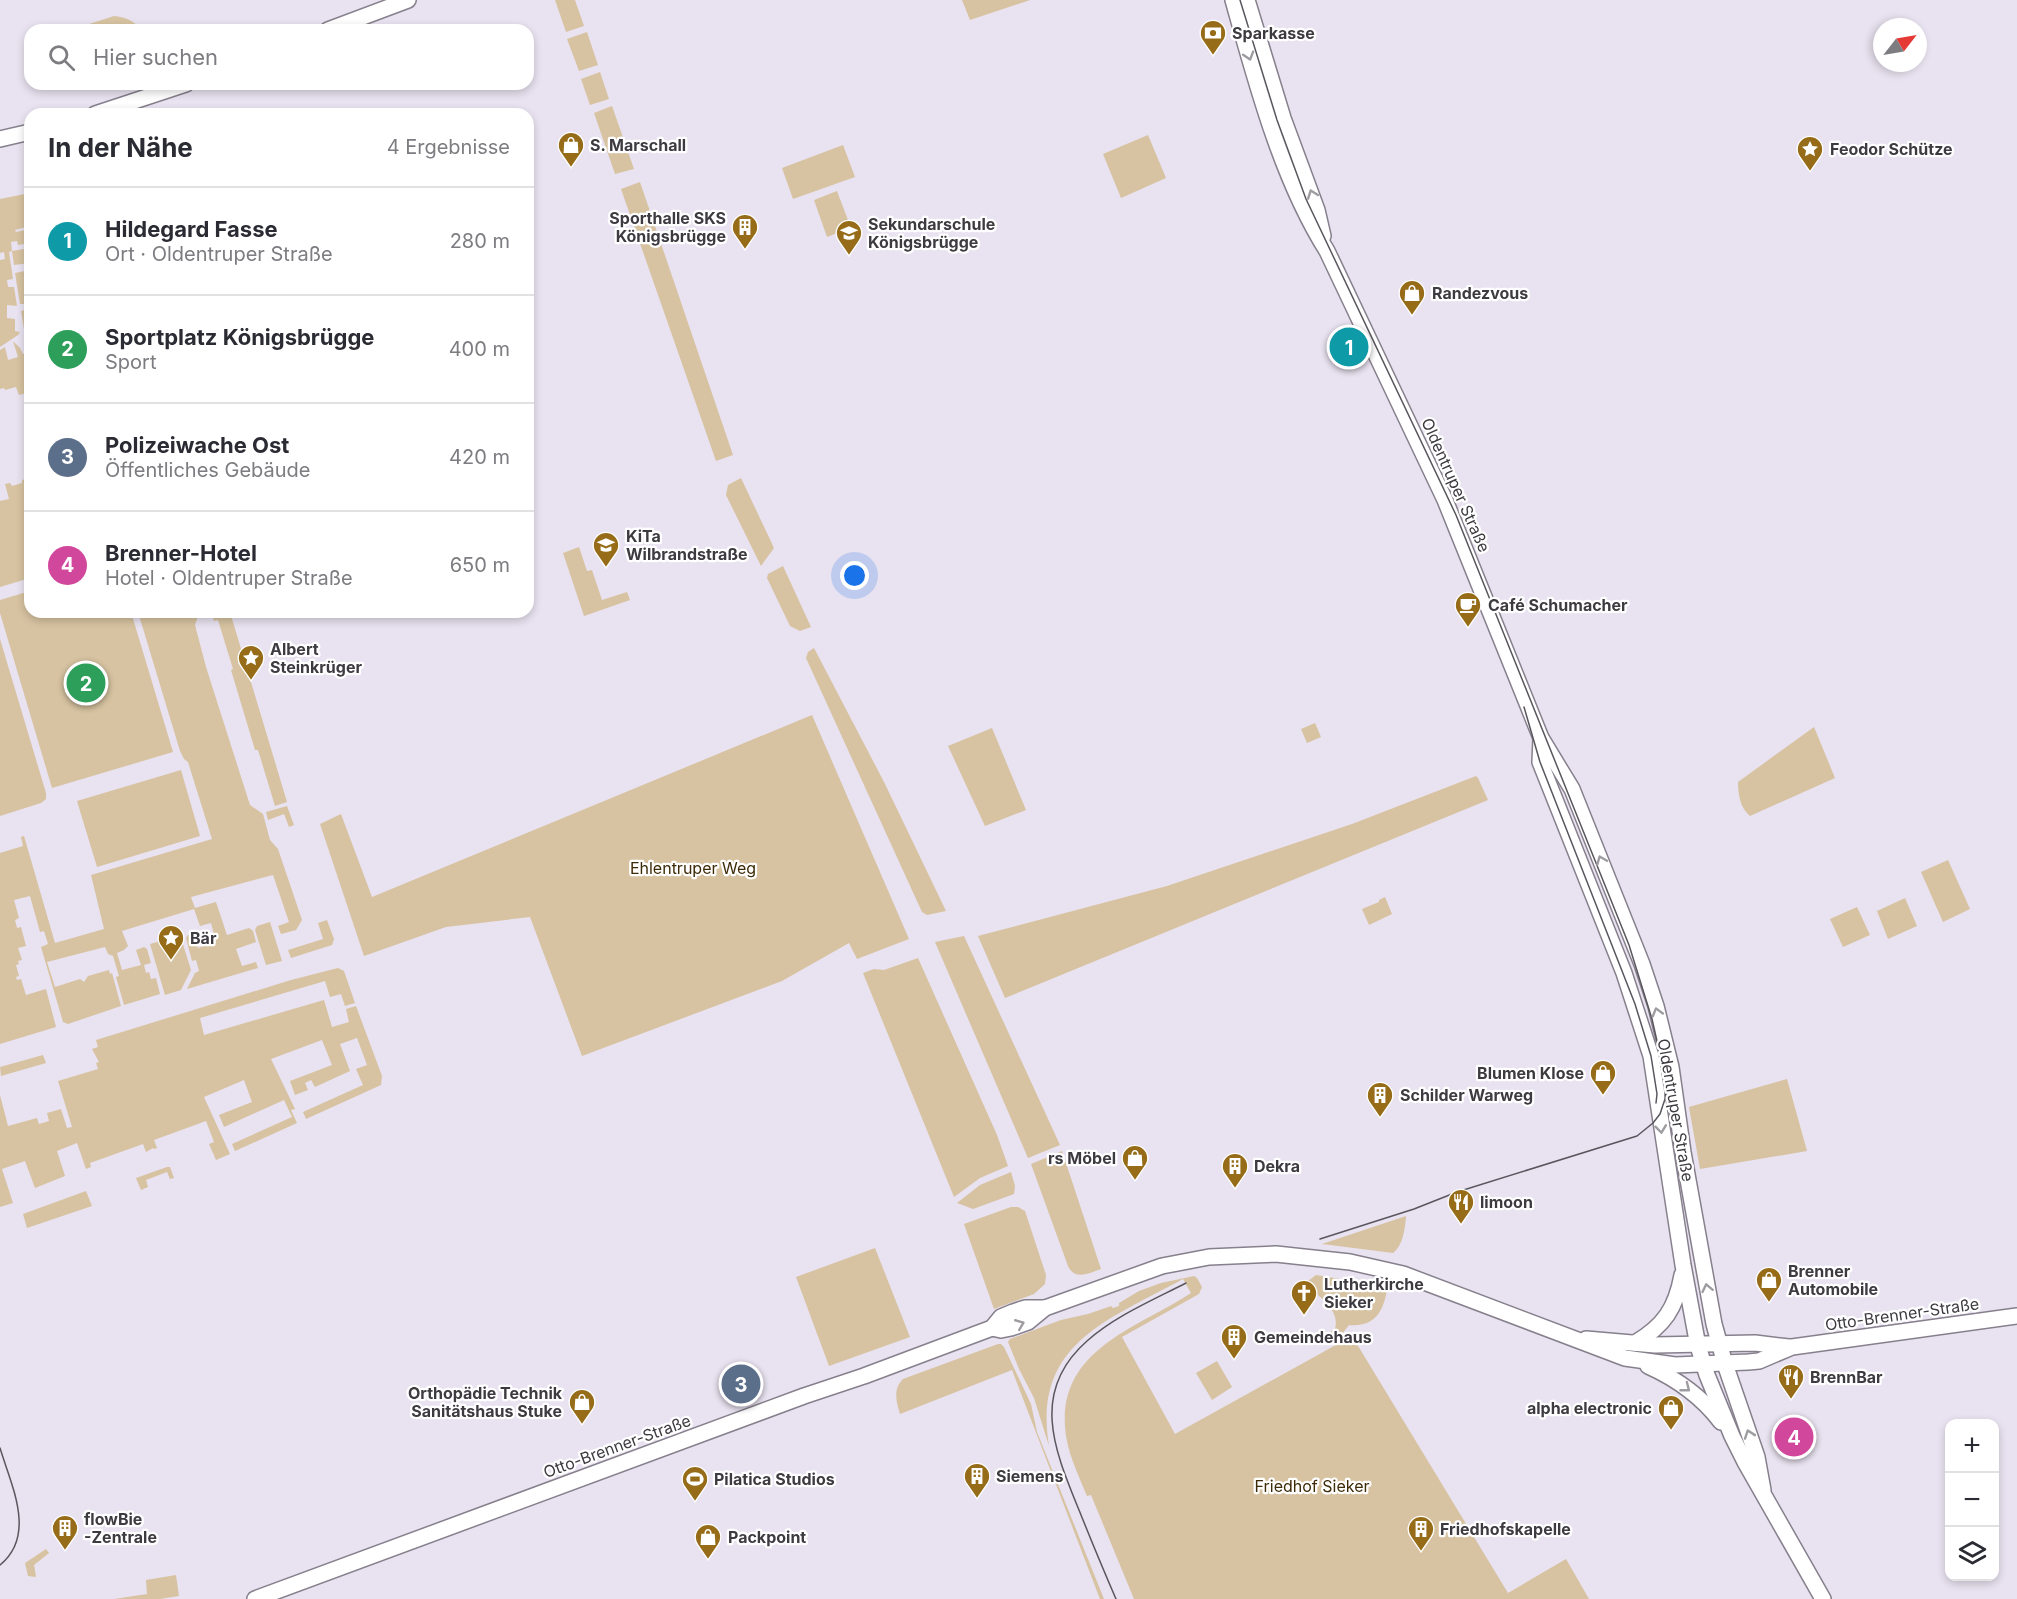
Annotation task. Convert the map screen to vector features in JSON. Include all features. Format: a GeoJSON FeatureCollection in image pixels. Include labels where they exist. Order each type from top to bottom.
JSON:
{"type":"FeatureCollection","features":[{"type":"Feature","properties":{"kind":"street"},"geometry":{"type":"LineString","coordinates":[[344,24],[408,0]]}},
{"type":"Feature","properties":{"kind":"street","name":"Oldentruper Straße"},"geometry":{"type":"LineString","coordinates":[[1233,0],[1281,151],[1312,226],[1445,500],[1541,738],[1572,789],[1635,943],[1656,1006],[1673,1078],[1702,1268],[1719,1345],[1757,1457],[1763,1490]]}},
{"type":"Feature","properties":{"kind":"street","name":"Oldentruper Straße"},"geometry":{"type":"LineString","coordinates":[[1247,0],[1280,107],[1317,210],[1326,251]]}},
{"type":"Feature","properties":{"kind":"street"},"geometry":{"type":"LineString","coordinates":[[113,108],[168,90]]}},
{"type":"Feature","properties":{"kind":"street"},"geometry":{"type":"LineString","coordinates":[[0,139],[24,133]]}},
{"type":"Feature","properties":{"kind":"street","name":"Oldentruper Straße"},"geometry":{"type":"LineString","coordinates":[[1541,738],[1540,762],[1624,973],[1651,1056],[1683,1265],[1698,1346],[1704,1365],[1732,1436],[1823,1599]]}},
{"type":"Feature","properties":{"kind":"street","name":"Otto-Brenner-Straße"},"geometry":{"type":"LineString","coordinates":[[255,1599],[992,1328],[1001,1317],[1013,1312],[1025,1308],[1045,1308],[1132,1275],[1174,1263],[1220,1256],[1276,1254],[1350,1262],[1389,1270],[1433,1284],[1608,1353],[1635,1360],[1675,1365],[1725,1364],[1759,1360],[1792,1347],[2017,1316]]}},
{"type":"Feature","properties":{"kind":"street"},"geometry":{"type":"LineString","coordinates":[[1635,1343],[1655,1330],[1670,1311],[1679,1293],[1683,1265]]}},
{"type":"Feature","properties":{"kind":"street","name":"Otto-Brenner-Straße"},"geometry":{"type":"LineString","coordinates":[[1574,1338],[1698,1346],[1755,1343],[1792,1347]]}},
{"type":"Feature","properties":{"kind":"street"},"geometry":{"type":"LineString","coordinates":[[1635,1360],[1676,1380],[1716,1415],[1732,1436]]}},
{"type":"Feature","properties":{"kind":"green space"},"geometry":{"type":"Polygon","coordinates":[[[555,0],[575,0],[584,26],[566,32],[555,0]]]}},
{"type":"Feature","properties":{"kind":"green space"},"geometry":{"type":"Polygon","coordinates":[[[962,0],[1030,0],[970,20],[962,0]]]}},
{"type":"Feature","properties":{"kind":"green space"},"geometry":{"type":"Polygon","coordinates":[[[114,16],[122,17],[135,24],[89,24],[114,16]]]}},
{"type":"Feature","properties":{"kind":"green space"},"geometry":{"type":"Polygon","coordinates":[[[587,32],[598,65],[579,71],[567,39],[587,32]]]}},
{"type":"Feature","properties":{"kind":"green space"},"geometry":{"type":"Polygon","coordinates":[[[600,72],[609,99],[590,105],[581,79],[600,72]]]}},
{"type":"Feature","properties":{"kind":"green space"},"geometry":{"type":"Polygon","coordinates":[[[612,106],[634,169],[615,174],[594,113],[612,106]]]}},
{"type":"Feature","properties":{"kind":"green space"},"geometry":{"type":"Polygon","coordinates":[[[1148,135],[1166,178],[1121,198],[1103,154],[1148,135]]]}},
{"type":"Feature","properties":{"kind":"green space"},"geometry":{"type":"Polygon","coordinates":[[[843,145],[855,177],[793,199],[782,168],[843,145]]]}},
{"type":"Feature","properties":{"kind":"green space"},"geometry":{"type":"Polygon","coordinates":[[[640,182],[733,455],[716,461],[621,189],[640,182]]]}},
{"type":"Feature","properties":{"kind":"green space"},"geometry":{"type":"Polygon","coordinates":[[[837,191],[851,228],[827,237],[814,200],[837,191]]]}},
{"type":"Feature","properties":{"kind":"green space"},"geometry":{"type":"Polygon","coordinates":[[[24,194],[24,228],[15,230],[16,232],[24,230],[24,244],[18,245],[17,241],[11,242],[12,251],[9,252],[13,279],[7,280],[8,287],[14,287],[17,306],[7,305],[7,318],[15,319],[15,331],[20,332],[0,347],[0,260],[5,259],[4,252],[0,253],[0,199],[24,194]]]}},
{"type":"Feature","properties":{"kind":"green space"},"geometry":{"type":"Polygon","coordinates":[[[24,249],[24,264],[14,265],[12,251],[24,249]]]}},
{"type":"Feature","properties":{"kind":"green space"},"geometry":{"type":"Polygon","coordinates":[[[24,271],[24,304],[20,304],[15,273],[24,271]]]}},
{"type":"Feature","properties":{"kind":"green space"},"geometry":{"type":"Polygon","coordinates":[[[24,310],[24,329],[21,311],[24,310]]]}},
{"type":"Feature","properties":{"kind":"green space"},"geometry":{"type":"Polygon","coordinates":[[[13,341],[24,354],[24,394],[19,395],[16,387],[0,389],[0,350],[5,347],[8,360],[18,357],[13,341]]]}},
{"type":"Feature","properties":{"kind":"green space"},"geometry":{"type":"Polygon","coordinates":[[[741,478],[774,548],[761,566],[726,495],[728,485],[741,478]]]}},
{"type":"Feature","properties":{"kind":"green space"},"geometry":{"type":"Polygon","coordinates":[[[24,480],[24,580],[0,587],[0,501],[9,499],[5,484],[10,483],[12,486],[22,483],[24,480]]]}},
{"type":"Feature","properties":{"kind":"green space"},"geometry":{"type":"Polygon","coordinates":[[[579,547],[587,571],[592,570],[602,600],[627,592],[630,600],[584,616],[563,553],[579,547]]]}},
{"type":"Feature","properties":{"kind":"green space"},"geometry":{"type":"Polygon","coordinates":[[[783,566],[811,627],[800,631],[790,626],[767,578],[768,574],[783,566]]]}},
{"type":"Feature","properties":{"kind":"green space"},"geometry":{"type":"Polygon","coordinates":[[[24,593],[24,618],[133,618],[173,752],[52,788],[0,613],[0,600],[24,593]]]}},
{"type":"Feature","properties":{"kind":"green space"},"geometry":{"type":"Polygon","coordinates":[[[140,618],[197,618],[195,625],[206,667],[250,805],[263,814],[270,840],[278,849],[302,920],[296,930],[281,934],[278,926],[289,922],[273,875],[191,897],[195,908],[216,902],[227,935],[249,928],[253,931],[256,942],[236,949],[242,966],[256,962],[258,968],[187,989],[195,973],[199,971],[196,960],[192,961],[186,938],[194,933],[198,948],[216,942],[211,923],[200,926],[194,909],[122,931],[128,946],[117,953],[122,970],[141,965],[136,950],[144,947],[147,949],[151,963],[144,965],[146,973],[149,972],[151,979],[156,978],[160,994],[124,1005],[113,956],[108,954],[105,947],[47,962],[55,987],[80,979],[84,982],[88,976],[109,970],[110,974],[112,973],[121,1006],[68,1024],[63,1022],[41,947],[48,944],[44,931],[40,932],[30,896],[14,900],[19,918],[15,920],[17,928],[21,927],[26,946],[18,948],[22,960],[16,965],[19,976],[16,977],[17,980],[21,979],[26,995],[46,989],[56,1027],[0,1044],[0,853],[23,846],[21,837],[24,836],[55,943],[104,929],[91,875],[212,839],[188,762],[180,751],[140,618]]]}},
{"type":"Feature","properties":{"kind":"green space"},"geometry":{"type":"Polygon","coordinates":[[[213,618],[232,618],[287,802],[275,806],[258,750],[255,750],[218,620],[214,621],[213,618]]]}},
{"type":"Feature","properties":{"kind":"green space"},"geometry":{"type":"Polygon","coordinates":[[[0,639],[46,799],[41,803],[0,816],[0,639]]]}},
{"type":"Feature","properties":{"kind":"green space"},"geometry":{"type":"Polygon","coordinates":[[[814,648],[884,782],[946,911],[927,915],[922,912],[806,658],[808,652],[814,648]]]}},
{"type":"Feature","properties":{"kind":"green space","name":"Ehlentruper Weg"},"geometry":{"type":"Polygon","coordinates":[[[812,715],[909,939],[857,959],[849,943],[782,981],[582,1056],[530,917],[446,927],[364,956],[320,824],[341,814],[372,897],[812,715]]]}},
{"type":"Feature","properties":{"kind":"green space"},"geometry":{"type":"Polygon","coordinates":[[[1315,723],[1321,737],[1307,743],[1301,729],[1315,723]]]}},
{"type":"Feature","properties":{"kind":"green space"},"geometry":{"type":"Polygon","coordinates":[[[1814,727],[1835,778],[1750,816],[1740,800],[1738,782],[1814,727]]]}},
{"type":"Feature","properties":{"kind":"green space"},"geometry":{"type":"Polygon","coordinates":[[[992,728],[1026,810],[985,826],[948,746],[992,728]]]}},
{"type":"Feature","properties":{"kind":"green space"},"geometry":{"type":"Polygon","coordinates":[[[181,770],[200,836],[97,867],[77,801],[181,770]]]}},
{"type":"Feature","properties":{"kind":"green space"},"geometry":{"type":"Polygon","coordinates":[[[1476,776],[1488,800],[1005,998],[978,936],[1167,886],[1352,824],[1476,776]]]}},
{"type":"Feature","properties":{"kind":"green space"},"geometry":{"type":"Polygon","coordinates":[[[287,806],[294,825],[289,827],[284,814],[268,820],[266,812],[287,806]]]}},
{"type":"Feature","properties":{"kind":"green space"},"geometry":{"type":"Polygon","coordinates":[[[1948,860],[1970,909],[1943,922],[1921,872],[1948,860]]]}},
{"type":"Feature","properties":{"kind":"green space"},"geometry":{"type":"Polygon","coordinates":[[[1385,897],[1392,914],[1369,925],[1362,909],[1385,897]]]}},
{"type":"Feature","properties":{"kind":"green space"},"geometry":{"type":"Polygon","coordinates":[[[1905,898],[1917,926],[1888,939],[1877,911],[1905,898]]]}},
{"type":"Feature","properties":{"kind":"green space"},"geometry":{"type":"Polygon","coordinates":[[[1857,907],[1870,935],[1843,947],[1830,919],[1857,907]]]}},
{"type":"Feature","properties":{"kind":"green space"},"geometry":{"type":"Polygon","coordinates":[[[327,920],[334,939],[332,945],[291,958],[288,950],[323,939],[318,923],[327,920]]]}},
{"type":"Feature","properties":{"kind":"green space"},"geometry":{"type":"Polygon","coordinates":[[[270,922],[282,961],[266,965],[255,930],[257,926],[270,922]]]}},
{"type":"Feature","properties":{"kind":"green space"},"geometry":{"type":"Polygon","coordinates":[[[179,936],[191,970],[181,990],[165,995],[150,944],[179,936]]]}},
{"type":"Feature","properties":{"kind":"green space"},"geometry":{"type":"Polygon","coordinates":[[[964,936],[1060,1145],[1028,1158],[935,942],[964,936]]]}},
{"type":"Feature","properties":{"kind":"green space"},"geometry":{"type":"Polygon","coordinates":[[[918,958],[997,1135],[1008,1166],[980,1178],[954,1197],[863,973],[874,969],[884,970],[918,958]]]}},
{"type":"Feature","properties":{"kind":"green space"},"geometry":{"type":"Polygon","coordinates":[[[338,968],[344,971],[355,1003],[345,1006],[341,994],[330,997],[325,981],[200,1018],[204,1035],[324,1000],[332,1027],[349,1022],[346,1009],[356,1006],[382,1076],[381,1085],[306,1119],[303,1112],[363,1085],[356,1069],[367,1065],[357,1038],[340,1044],[350,1071],[315,1087],[311,1080],[305,1083],[308,1090],[295,1095],[290,1081],[332,1065],[322,1040],[271,1059],[295,1109],[291,1110],[297,1123],[235,1151],[232,1144],[292,1117],[284,1100],[224,1127],[219,1115],[252,1102],[244,1080],[204,1097],[230,1154],[216,1160],[209,1144],[214,1142],[206,1121],[154,1140],[157,1148],[146,1152],[143,1144],[90,1163],[91,1167],[86,1169],[77,1143],[57,1151],[65,1176],[35,1188],[25,1161],[2,1169],[13,1203],[0,1207],[0,1095],[8,1126],[37,1118],[39,1124],[49,1121],[47,1113],[61,1109],[67,1128],[72,1127],[58,1081],[98,1069],[96,1063],[99,1062],[92,1049],[98,1047],[96,1040],[291,980],[338,968]]]}},
{"type":"Feature","properties":{"kind":"green space"},"geometry":{"type":"Polygon","coordinates":[[[43,1055],[46,1063],[1,1076],[0,1067],[43,1055]]]}},
{"type":"Feature","properties":{"kind":"green space"},"geometry":{"type":"Polygon","coordinates":[[[1787,1079],[1807,1151],[1700,1169],[1689,1107],[1787,1079]]]}},
{"type":"Feature","properties":{"kind":"green space"},"geometry":{"type":"Polygon","coordinates":[[[1062,1151],[1101,1269],[1083,1275],[1074,1273],[1068,1266],[1031,1164],[1062,1151]]]}},
{"type":"Feature","properties":{"kind":"green space"},"geometry":{"type":"Polygon","coordinates":[[[170,1167],[174,1178],[170,1179],[167,1172],[146,1180],[148,1187],[141,1190],[136,1178],[170,1167]]]}},
{"type":"Feature","properties":{"kind":"green space"},"geometry":{"type":"Polygon","coordinates":[[[1011,1172],[1015,1186],[1014,1194],[973,1209],[957,1203],[980,1185],[1011,1172]]]}},
{"type":"Feature","properties":{"kind":"green space"},"geometry":{"type":"Polygon","coordinates":[[[86,1191],[92,1206],[27,1228],[23,1214],[86,1191]]]}},
{"type":"Feature","properties":{"kind":"green space"},"geometry":{"type":"Polygon","coordinates":[[[1011,1207],[1018,1207],[1025,1211],[1046,1275],[1045,1284],[1034,1294],[994,1309],[964,1224],[1011,1207]]]}},
{"type":"Feature","properties":{"kind":"green space"},"geometry":{"type":"Polygon","coordinates":[[[1406,1216],[1401,1241],[1393,1253],[1322,1244],[1406,1216]]]}},
{"type":"Feature","properties":{"kind":"green space"},"geometry":{"type":"Polygon","coordinates":[[[875,1248],[910,1337],[829,1366],[796,1277],[875,1248]]]}},
{"type":"Feature","properties":{"kind":"green space"},"geometry":{"type":"Polygon","coordinates":[[[1316,1275],[1358,1282],[1387,1290],[1380,1312],[1365,1324],[1349,1325],[1342,1334],[1326,1342],[1327,1334],[1335,1329],[1334,1315],[1321,1297],[1303,1285],[1316,1275]]]}},
{"type":"Feature","properties":{"kind":"green space","name":"Friedhof Sieker"},"geometry":{"type":"Polygon","coordinates":[[[1194,1276],[1202,1287],[1199,1294],[1122,1337],[1175,1434],[1352,1336],[1508,1593],[1566,1559],[1589,1599],[1134,1599],[1091,1495],[1087,1496],[1073,1462],[1065,1426],[1067,1399],[1075,1377],[1089,1359],[1107,1343],[1127,1329],[1191,1293],[1183,1279],[1128,1308],[1082,1339],[1064,1359],[1052,1382],[1047,1411],[1049,1446],[1034,1398],[1008,1342],[1010,1339],[1061,1320],[1111,1306],[1113,1308],[1119,1306],[1119,1303],[1139,1291],[1161,1283],[1194,1276]]]}},
{"type":"Feature","properties":{"kind":"green space"},"geometry":{"type":"Polygon","coordinates":[[[998,1344],[1004,1347],[1031,1404],[1037,1432],[1104,1599],[1100,1599],[1012,1370],[900,1414],[897,1391],[903,1379],[998,1344]]]}},
{"type":"Feature","properties":{"kind":"green space"},"geometry":{"type":"Polygon","coordinates":[[[1217,1361],[1232,1387],[1212,1400],[1196,1373],[1217,1361]]]}},
{"type":"Feature","properties":{"kind":"green space"},"geometry":{"type":"Polygon","coordinates":[[[46,1549],[49,1553],[34,1565],[36,1577],[28,1576],[25,1563],[46,1549]]]}},
{"type":"Feature","properties":{"kind":"green space"},"geometry":{"type":"Polygon","coordinates":[[[176,1575],[179,1596],[160,1599],[114,1599],[147,1594],[146,1580],[176,1575]]]}},
{"type":"Feature","properties":{"kind":"tram line"},"geometry":{"type":"LineString","coordinates":[[1240,0],[1277,120],[1306,199],[1456,515],[1629,945],[1652,1019],[1666,1081],[1665,1099],[1660,1114],[1637,1136],[1457,1192],[1414,1209],[1320,1239]]}},
{"type":"Feature","properties":{"kind":"tram line"},"geometry":{"type":"LineString","coordinates":[[1524,707],[1540,762],[1635,1004],[1651,1056],[1657,1094],[1656,1103]]}},
{"type":"Feature","properties":{"kind":"tram line"},"geometry":{"type":"LineString","coordinates":[[1116,1599],[1062,1466],[1052,1422],[1053,1401],[1058,1381],[1069,1360],[1087,1341],[1122,1316],[1186,1283]]}},
{"type":"Feature","properties":{"kind":"tram line"},"geometry":{"type":"LineString","coordinates":[[0,1448],[15,1493],[19,1525],[17,1539],[11,1553],[0,1565]]}},
{"type":"Feature","properties":{"kind":"place","name":"Sparkasse"},"geometry":{"type":"Point","coordinates":[1213,56]}},
{"type":"Feature","properties":{"kind":"place","name":"S. Marschall"},"geometry":{"type":"Point","coordinates":[571,168]}},
{"type":"Feature","properties":{"kind":"place","name":"Feodor Schütze"},"geometry":{"type":"Point","coordinates":[1810,172]}},
{"type":"Feature","properties":{"kind":"place","name":"Sporthalle SKS Königsbrügge"},"geometry":{"type":"Point","coordinates":[745,250]}},
{"type":"Feature","properties":{"kind":"place","name":"Sekundarschule Königsbrügge"},"geometry":{"type":"Point","coordinates":[849,256]}},
{"type":"Feature","properties":{"kind":"place","name":"Randezvous"},"geometry":{"type":"Point","coordinates":[1412,316]}},
{"type":"Feature","properties":{"kind":"place","name":"Hildegard Fasse"},"geometry":{"type":"Point","coordinates":[1349,347]}},
{"type":"Feature","properties":{"kind":"place","name":"KiTa Wilbrandstraße"},"geometry":{"type":"Point","coordinates":[606,568]}},
{"type":"Feature","properties":{"kind":"place","name":"Café Schumacher"},"geometry":{"type":"Point","coordinates":[1468,628]}},
{"type":"Feature","properties":{"kind":"place","name":"Albert Steinkrüger"},"geometry":{"type":"Point","coordinates":[251,681]}},
{"type":"Feature","properties":{"kind":"place","name":"Sportplatz Königsbrügge"},"geometry":{"type":"Point","coordinates":[86,683]}},
{"type":"Feature","properties":{"kind":"place","name":"Bär"},"geometry":{"type":"Point","coordinates":[171,961]}},
{"type":"Feature","properties":{"kind":"place","name":"Blumen Klose"},"geometry":{"type":"Point","coordinates":[1603,1096]}},
{"type":"Feature","properties":{"kind":"place","name":"Schilder Warweg"},"geometry":{"type":"Point","coordinates":[1380,1118]}},
{"type":"Feature","properties":{"kind":"place","name":"rs Möbel"},"geometry":{"type":"Point","coordinates":[1135,1181]}},
{"type":"Feature","properties":{"kind":"place","name":"Dekra"},"geometry":{"type":"Point","coordinates":[1235,1189]}},
{"type":"Feature","properties":{"kind":"place","name":"limoon"},"geometry":{"type":"Point","coordinates":[1461,1225]}},
{"type":"Feature","properties":{"kind":"place","name":"Brenner Automobile"},"geometry":{"type":"Point","coordinates":[1769,1303]}},
{"type":"Feature","properties":{"kind":"place","name":"Lutherkirche Sieker"},"geometry":{"type":"Point","coordinates":[1304,1316]}},
{"type":"Feature","properties":{"kind":"place","name":"Gemeindehaus"},"geometry":{"type":"Point","coordinates":[1234,1360]}},
{"type":"Feature","properties":{"kind":"place","name":"Polizeiwache Ost"},"geometry":{"type":"Point","coordinates":[741,1384]}},
{"type":"Feature","properties":{"kind":"place","name":"BrennBar"},"geometry":{"type":"Point","coordinates":[1791,1400]}},
{"type":"Feature","properties":{"kind":"place","name":"Orthopädie Technik Sanitätshaus Stuke"},"geometry":{"type":"Point","coordinates":[582,1425]}},
{"type":"Feature","properties":{"kind":"place","name":"alpha electronic"},"geometry":{"type":"Point","coordinates":[1671,1431]}},
{"type":"Feature","properties":{"kind":"place","name":"Brenner-Hotel"},"geometry":{"type":"Point","coordinates":[1794,1437]}},
{"type":"Feature","properties":{"kind":"place","name":"Siemens"},"geometry":{"type":"Point","coordinates":[977,1499]}},
{"type":"Feature","properties":{"kind":"place","name":"Pilatica Studios"},"geometry":{"type":"Point","coordinates":[695,1502]}},
{"type":"Feature","properties":{"kind":"place","name":"flowBie -Zentrale"},"geometry":{"type":"Point","coordinates":[65,1551]}},
{"type":"Feature","properties":{"kind":"place","name":"Friedhofskapelle"},"geometry":{"type":"Point","coordinates":[1421,1552]}},
{"type":"Feature","properties":{"kind":"place","name":"Packpoint"},"geometry":{"type":"Point","coordinates":[708,1560]}}]}
